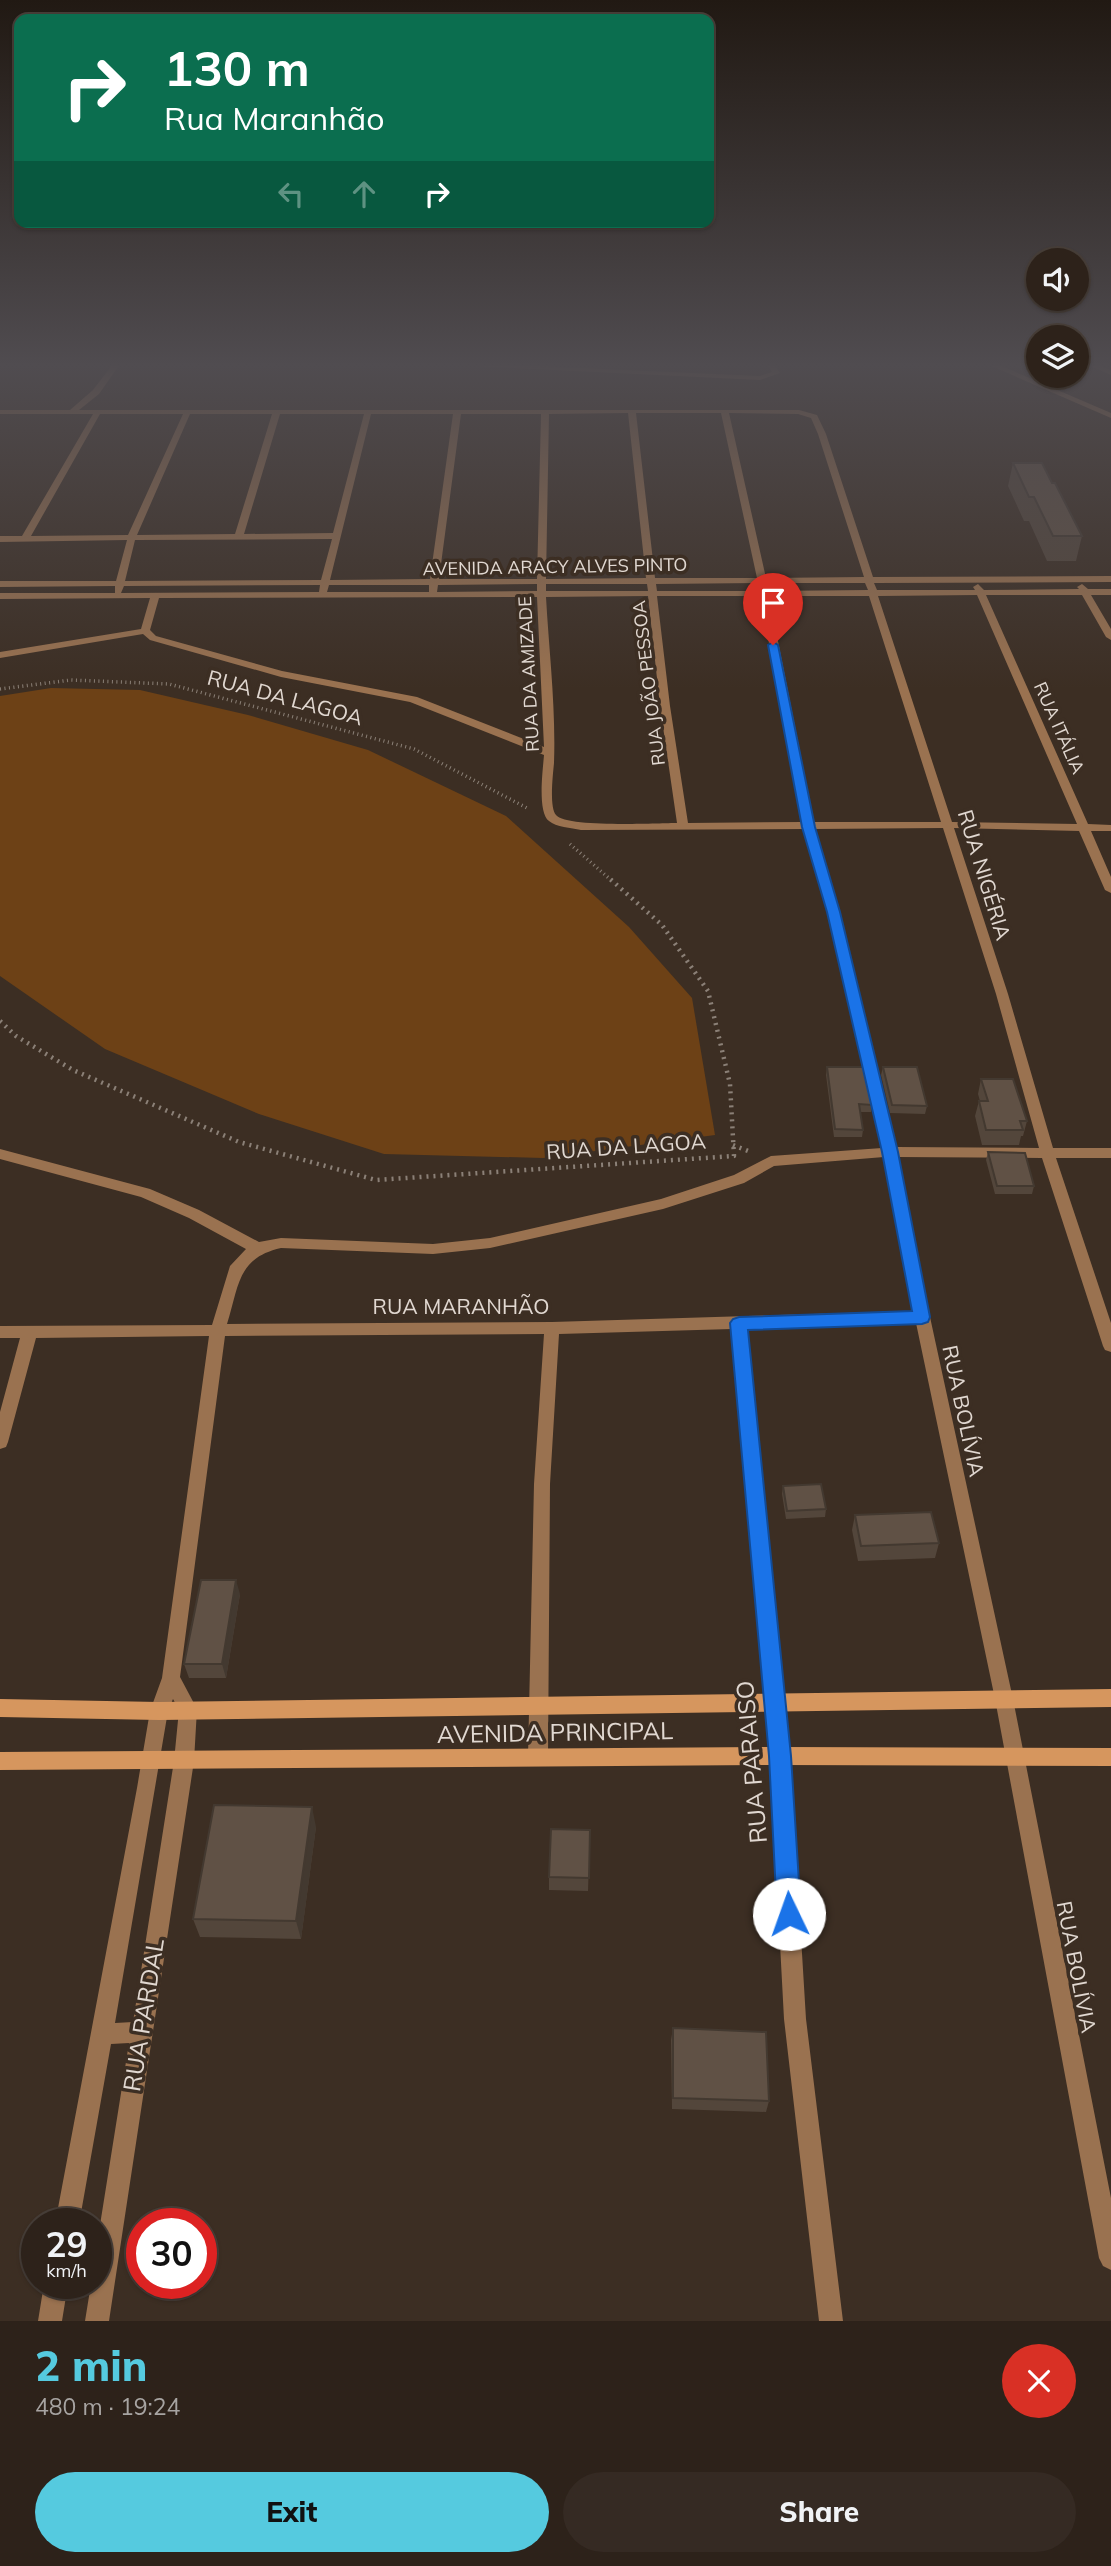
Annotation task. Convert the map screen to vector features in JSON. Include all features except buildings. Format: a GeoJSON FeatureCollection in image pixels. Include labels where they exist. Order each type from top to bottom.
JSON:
{"type":"FeatureCollection","features":[{"type":"Feature","properties":{"kind":"street"},"geometry":{"type":"LineString","coordinates":[[25,539],[63,472]]}},
{"type":"Feature","properties":{"kind":"street"},"geometry":{"type":"LineString","coordinates":[[118,590],[132,537],[161,472]]}},
{"type":"Feature","properties":{"kind":"street"},"geometry":{"type":"LineString","coordinates":[[239,536],[258,472]]}},
{"type":"Feature","properties":{"kind":"street"},"geometry":{"type":"LineString","coordinates":[[322,596],[353,472]]}},
{"type":"Feature","properties":{"kind":"street"},"geometry":{"type":"LineString","coordinates":[[432,596],[449,472]]}},
{"type":"Feature","properties":{"kind":"street","name":"RUA DA AMIZADE"},"geometry":{"type":"LineString","coordinates":[[544,472],[541,595],[550,753],[547,797],[549,815],[554,820],[581,827],[683,825]]}},
{"type":"Feature","properties":{"kind":"street","name":"RUA JOÃO PESSOA"},"geometry":{"type":"LineString","coordinates":[[639,472],[665,706],[683,825]]}},
{"type":"Feature","properties":{"kind":"street","name":"RUA BOLÍVIA"},"geometry":{"type":"LineString","coordinates":[[738,472],[809,827],[834,912],[890,1152],[922,1317],[1004,1699],[1111,2258]]}},
{"type":"Feature","properties":{"kind":"street","name":"RUA NIGÉRIA"},"geometry":{"type":"LineString","coordinates":[[833,472],[870,579],[1002,994],[1047,1152],[1111,1346]]}},
{"type":"Feature","properties":{"kind":"street"},"geometry":{"type":"LineString","coordinates":[[0,539],[338,537]]}},
{"type":"Feature","properties":{"kind":"street","name":"AVENIDA ARACY ALVES PINTO"},"geometry":{"type":"LineString","coordinates":[[0,584],[118,590],[155,596],[432,596],[654,594],[870,579],[1111,579]]}},
{"type":"Feature","properties":{"kind":"street"},"geometry":{"type":"LineString","coordinates":[[1078,579],[1111,637]]}},
{"type":"Feature","properties":{"kind":"street","name":"RUA ITÁLIA"},"geometry":{"type":"LineString","coordinates":[[975,580],[1111,890]]}},
{"type":"Feature","properties":{"kind":"street","name":"AVENIDA ARACY ALVES PINTO"},"geometry":{"type":"LineString","coordinates":[[0,596],[325,584],[653,581],[874,593],[1111,592]]}},
{"type":"Feature","properties":{"kind":"street"},"geometry":{"type":"LineString","coordinates":[[145,631],[155,596]]}},
{"type":"Feature","properties":{"kind":"street"},"geometry":{"type":"LineString","coordinates":[[145,631],[153,638],[167,643],[281,674],[413,699],[550,753]]}},
{"type":"Feature","properties":{"kind":"street"},"geometry":{"type":"LineString","coordinates":[[0,655],[145,631]]}},
{"type":"Feature","properties":{"kind":"street"},"geometry":{"type":"LineString","coordinates":[[683,825],[1111,828]]}},
{"type":"Feature","properties":{"kind":"street"},"geometry":{"type":"LineString","coordinates":[[0,1154],[145,1193],[194,1214],[257,1248],[281,1243],[433,1250],[491,1243],[663,1204],[738,1178],[771,1161],[890,1152],[1111,1153]]}},
{"type":"Feature","properties":{"kind":"street","name":"RUA PARDAL"},"geometry":{"type":"LineString","coordinates":[[70,2208],[159,1711],[171,1678],[218,1330],[237,1266],[257,1248]]}},
{"type":"Feature","properties":{"kind":"street","name":"RUA MARANHÃO"},"geometry":{"type":"LineString","coordinates":[[0,1332],[552,1328],[922,1317]]}},
{"type":"Feature","properties":{"kind":"street","name":"RUA PARAISO"},"geometry":{"type":"LineString","coordinates":[[739,1323],[780,1756],[795,2019],[831,2321]]}},
{"type":"Feature","properties":{"kind":"street"},"geometry":{"type":"LineString","coordinates":[[538,1757],[542,1484],[552,1328]]}},
{"type":"Feature","properties":{"kind":"street"},"geometry":{"type":"LineString","coordinates":[[0,1442],[30,1331]]}},
{"type":"Feature","properties":{"kind":"street"},"geometry":{"type":"LineString","coordinates":[[171,1678],[188,1709]]}},
{"type":"Feature","properties":{"kind":"street","name":"AVENIDA PRINCIPAL"},"geometry":{"type":"LineString","coordinates":[[0,1708],[159,1711],[1111,1698]]}},
{"type":"Feature","properties":{"kind":"street","name":"RUA PARDAL"},"geometry":{"type":"LineString","coordinates":[[97,2321],[184,1762],[188,1709]]}},
{"type":"Feature","properties":{"kind":"street","name":"AVENIDA PRINCIPAL"},"geometry":{"type":"LineString","coordinates":[[0,1761],[184,1762],[780,1756],[1111,1757]]}},
{"type":"Feature","properties":{"kind":"street"},"geometry":{"type":"LineString","coordinates":[[102,2034],[142,2032]]}},
{"type":"Feature","properties":{"kind":"street"},"geometry":{"type":"LineString","coordinates":[[50,2321],[54,2299]]}},
{"type":"Feature","properties":{"kind":"path","name":"RUA DA LAGOA"},"geometry":{"type":"LineString","coordinates":[[0,689],[71,680],[169,684],[414,750],[524,806],[535,815]]}},
{"type":"Feature","properties":{"kind":"path","name":"RUA DA LAGOA"},"geometry":{"type":"LineString","coordinates":[[0,1021],[16,1036],[73,1070],[239,1142],[376,1180],[734,1156],[730,1084],[708,991],[662,925],[567,841]]}},
{"type":"Feature","properties":{"kind":"shaded area"},"geometry":{"type":"Polygon","coordinates":[[[51,688],[140,690],[248,715],[368,750],[506,816],[629,927],[692,998],[715,1135],[543,1158],[384,1154],[259,1114],[105,1049],[0,976],[0,696],[51,688]]]}},
{"type":"Feature","properties":{"kind":"route"},"geometry":{"type":"LineString","coordinates":[[773,645],[809,827],[834,912],[890,1152],[922,1317],[739,1323],[780,1756],[789,1914]]}}]}
